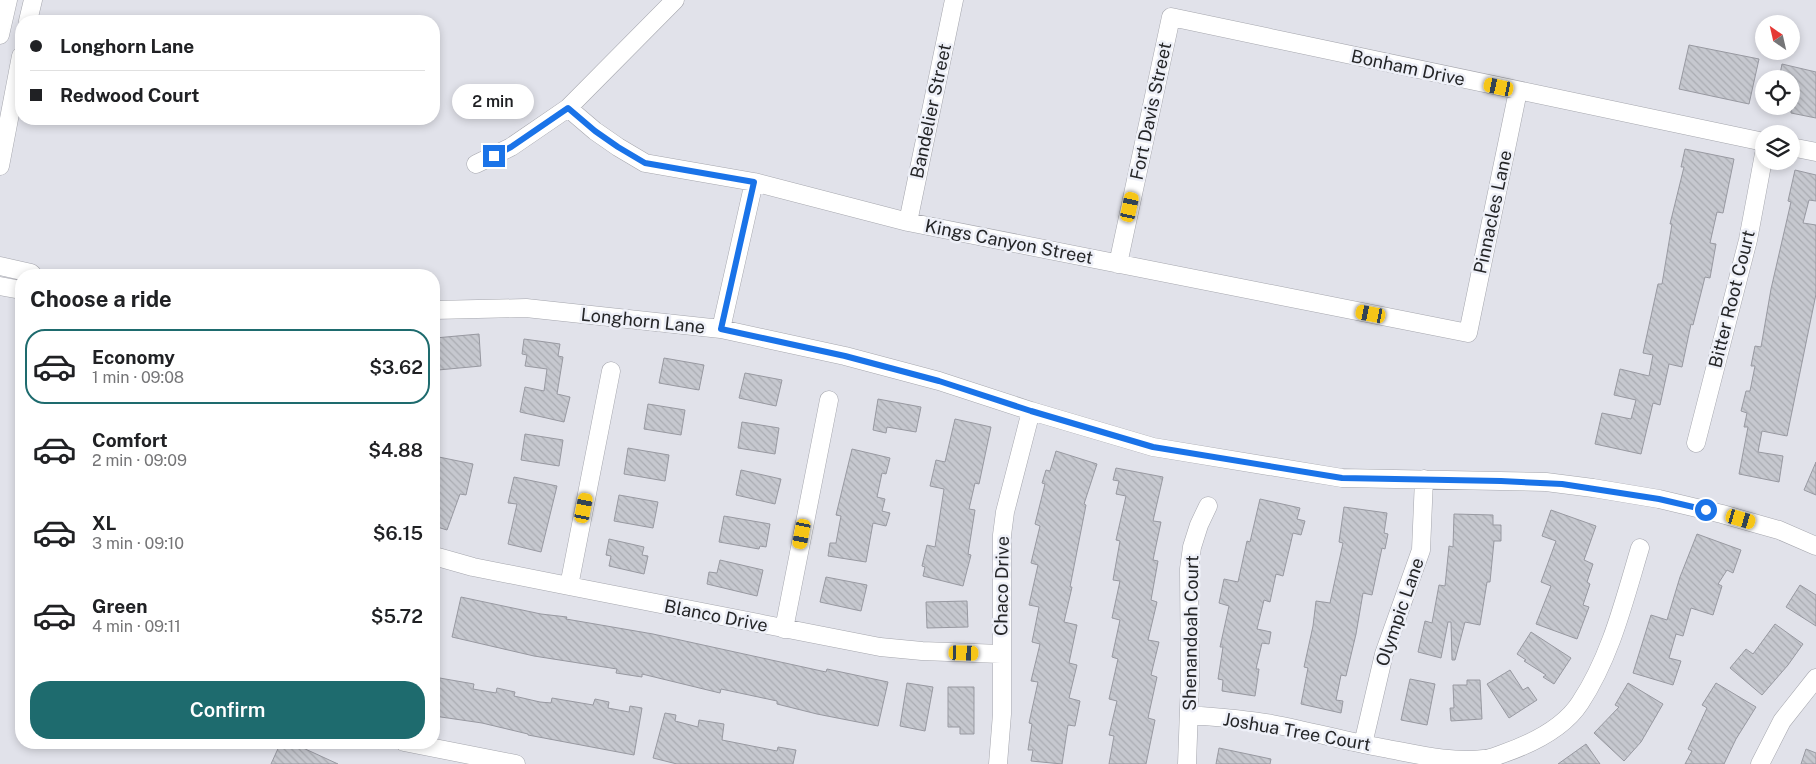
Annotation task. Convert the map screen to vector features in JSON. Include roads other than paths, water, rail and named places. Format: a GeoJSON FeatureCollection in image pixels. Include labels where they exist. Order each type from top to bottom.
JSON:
{"type":"FeatureCollection","features":[{"type":"Feature","properties":{"kind":"street"},"geometry":{"type":"LineString","coordinates":[[0,36],[8,0]]}},
{"type":"Feature","properties":{"kind":"street"},"geometry":{"type":"LineString","coordinates":[[29,15],[33,0]]}},
{"type":"Feature","properties":{"kind":"street"},"geometry":{"type":"LineString","coordinates":[[476,164],[511,147],[568,108],[676,0]]}},
{"type":"Feature","properties":{"kind":"street","name":"Bandelier Street"},"geometry":{"type":"LineString","coordinates":[[908,222],[954,0]]}},
{"type":"Feature","properties":{"kind":"street","name":"Bonham Drive"},"geometry":{"type":"LineString","coordinates":[[1170,17],[1755,140]]}},
{"type":"Feature","properties":{"kind":"street","name":"Fort Davis Street"},"geometry":{"type":"LineString","coordinates":[[1118,264],[1170,17]]}},
{"type":"Feature","properties":{"kind":"street"},"geometry":{"type":"LineString","coordinates":[[0,166],[15,87]]}},
{"type":"Feature","properties":{"kind":"street","name":"Pinnacles Lane"},"geometry":{"type":"LineString","coordinates":[[1468,334],[1518,91]]}},
{"type":"Feature","properties":{"kind":"street","name":"Kings Canyon Street"},"geometry":{"type":"LineString","coordinates":[[568,108],[595,131],[645,163],[754,182],[908,222],[1468,334]]}},
{"type":"Feature","properties":{"kind":"street"},"geometry":{"type":"LineString","coordinates":[[1800,149],[1816,152]]}},
{"type":"Feature","properties":{"kind":"street","name":"Bitter Root Court"},"geometry":{"type":"LineString","coordinates":[[1696,444],[1748,240],[1761,170]]}},
{"type":"Feature","properties":{"kind":"street"},"geometry":{"type":"LineString","coordinates":[[721,329],[754,182]]}},
{"type":"Feature","properties":{"kind":"street"},"geometry":{"type":"LineString","coordinates":[[0,266],[15,269]]}},
{"type":"Feature","properties":{"kind":"street"},"geometry":{"type":"LineString","coordinates":[[0,286],[15,289]]}},
{"type":"Feature","properties":{"kind":"street","name":"Longhorn Lane"},"geometry":{"type":"LineString","coordinates":[[440,310],[526,308],[721,329],[854,358],[939,381],[1031,411],[1153,447],[1342,478],[1546,482],[1621,493],[1659,499],[1722,514],[1779,530],[1816,546]]}},
{"type":"Feature","properties":{"kind":"street"},"geometry":{"type":"LineString","coordinates":[[569,586],[611,371]]}},
{"type":"Feature","properties":{"kind":"street"},"geometry":{"type":"LineString","coordinates":[[784,629],[829,400]]}},
{"type":"Feature","properties":{"kind":"street","name":"Chaco Drive"},"geometry":{"type":"LineString","coordinates":[[998,764],[1002,735],[1002,535],[1005,512],[1031,411]]}},
{"type":"Feature","properties":{"kind":"street","name":"Olympic Lane"},"geometry":{"type":"LineString","coordinates":[[1364,744],[1384,654],[1421,550],[1424,479]]}},
{"type":"Feature","properties":{"kind":"street","name":"Shenandoah Court"},"geometry":{"type":"LineString","coordinates":[[1187,764],[1189,569],[1192,547],[1208,506]]}},
{"type":"Feature","properties":{"kind":"street","name":"Joshua Tree Court"},"geometry":{"type":"LineString","coordinates":[[1189,715],[1271,724],[1364,744],[1457,760],[1486,759],[1519,748],[1551,732],[1566,719],[1579,705],[1596,677],[1609,650],[1640,548]]}},
{"type":"Feature","properties":{"kind":"street","name":"Blanco Drive"},"geometry":{"type":"LineString","coordinates":[[440,558],[473,567],[899,650],[1001,654]]}},
{"type":"Feature","properties":{"kind":"street"},"geometry":{"type":"LineString","coordinates":[[1760,764],[1782,721],[1816,678]]}},
{"type":"Feature","properties":{"kind":"street"},"geometry":{"type":"LineString","coordinates":[[439,749],[510,763]]}}]}
